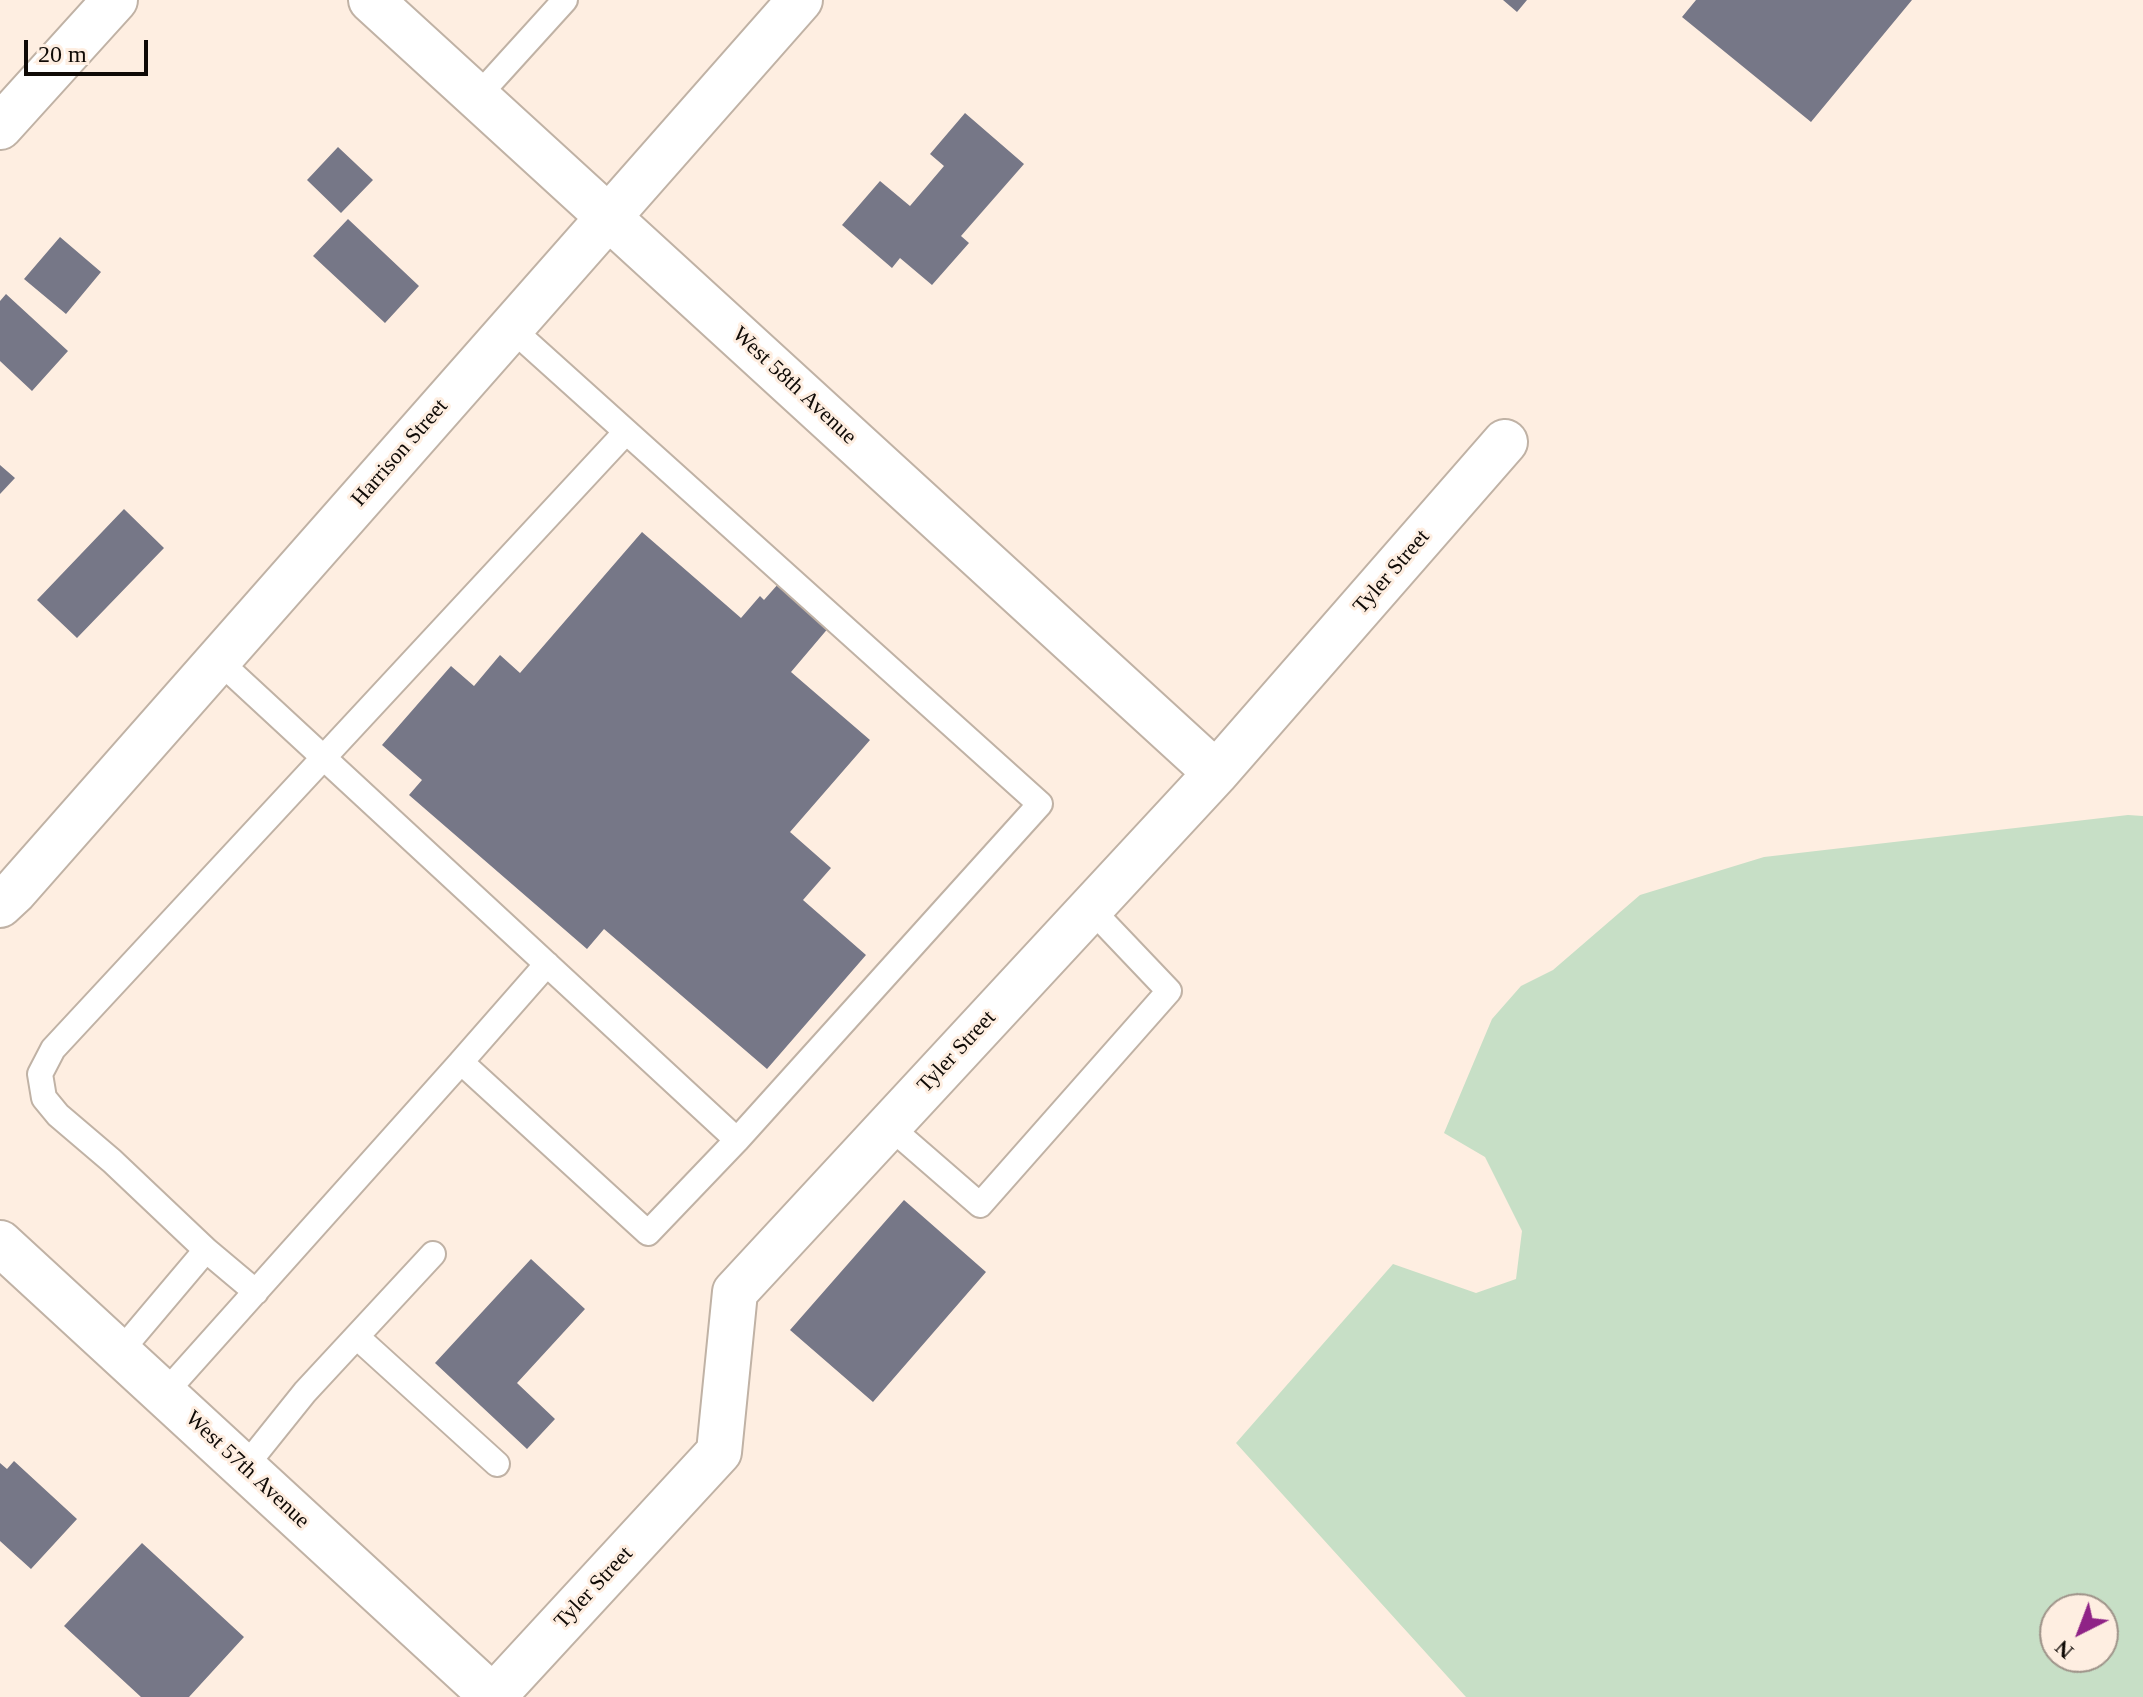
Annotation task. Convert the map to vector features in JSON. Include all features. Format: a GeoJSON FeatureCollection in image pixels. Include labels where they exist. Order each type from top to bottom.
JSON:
{"type":"FeatureCollection","features":[{"type":"Feature","properties":{"kind":"street"},"geometry":{"type":"LineString","coordinates":[[0,127],[115,0]]}},
{"type":"Feature","properties":{"kind":"street","name":"West 58th Avenue"},"geometry":{"type":"LineString","coordinates":[[371,0],[1216,773]]}},
{"type":"Feature","properties":{"kind":"street","name":"Harrison Street"},"geometry":{"type":"LineString","coordinates":[[0,905],[800,0]]}},
{"type":"Feature","properties":{"kind":"street","name":"Tyler Street"},"geometry":{"type":"LineString","coordinates":[[493,1697],[719,1452],[735,1292],[1216,773],[1505,442]]}},
{"type":"Feature","properties":{"kind":"street","name":"West 57th Avenue"},"geometry":{"type":"LineString","coordinates":[[0,1243],[493,1697]]}},
{"type":"Feature","properties":{"kind":"lane"},"geometry":{"type":"LineString","coordinates":[[477,97],[565,0]]}},
{"type":"Feature","properties":{"kind":"lane"},"geometry":{"type":"LineString","coordinates":[[461,1062],[648,1233],[737,1140],[1040,804],[511,328]]}},
{"type":"Feature","properties":{"kind":"lane"},"geometry":{"type":"LineString","coordinates":[[256,1292],[58,1115],[44,1098],[40,1074],[53,1049],[626,432]]}},
{"type":"Feature","properties":{"kind":"lane"},"geometry":{"type":"LineString","coordinates":[[218,660],[737,1140]]}},
{"type":"Feature","properties":{"kind":"lane"},"geometry":{"type":"LineString","coordinates":[[889,1126],[980,1205],[1169,991],[1090,908]]}},
{"type":"Feature","properties":{"kind":"lane"},"geometry":{"type":"LineString","coordinates":[[164,1394],[547,964]]}},
{"type":"Feature","properties":{"kind":"lane"},"geometry":{"type":"LineString","coordinates":[[119,1353],[206,1250]]}},
{"type":"Feature","properties":{"kind":"lane"},"geometry":{"type":"LineString","coordinates":[[244,1468],[305,1392],[433,1254]]}},
{"type":"Feature","properties":{"kind":"lane"},"geometry":{"type":"LineString","coordinates":[[357,1337],[497,1464]]}},
{"type":"Feature","properties":{"kind":"green space"},"geometry":{"type":"Polygon","coordinates":[[[2128,815],[2143,816],[2143,1697],[1466,1697],[1236,1443],[1393,1264],[1476,1293],[1516,1279],[1522,1231],[1485,1157],[1444,1133],[1492,1019],[1521,986],[1553,970],[1640,895],[1764,857],[2128,815]]]}},
{"type":"Feature","properties":{"kind":"building"},"geometry":{"type":"Polygon","coordinates":[[[1503,0],[1527,0],[1517,12],[1503,0]]]}},
{"type":"Feature","properties":{"kind":"building"},"geometry":{"type":"Polygon","coordinates":[[[1696,0],[1912,0],[1811,122],[1682,17],[1696,0]]]}},
{"type":"Feature","properties":{"kind":"building"},"geometry":{"type":"Polygon","coordinates":[[[965,113],[1024,164],[961,236],[969,243],[932,285],[900,258],[892,268],[842,225],[880,181],[910,206],[944,166],[930,154],[965,113]]]}},
{"type":"Feature","properties":{"kind":"building"},"geometry":{"type":"Polygon","coordinates":[[[338,147],[373,180],[341,213],[307,180],[338,147]]]}},
{"type":"Feature","properties":{"kind":"building"},"geometry":{"type":"Polygon","coordinates":[[[348,219],[419,286],[385,323],[313,256],[348,219]]]}},
{"type":"Feature","properties":{"kind":"building"},"geometry":{"type":"Polygon","coordinates":[[[60,237],[101,272],[66,314],[24,279],[60,237]]]}},
{"type":"Feature","properties":{"kind":"building"},"geometry":{"type":"Polygon","coordinates":[[[6,294],[68,351],[32,391],[0,361],[0,301],[6,294]]]}},
{"type":"Feature","properties":{"kind":"building"},"geometry":{"type":"Polygon","coordinates":[[[0,465],[15,478],[0,494],[0,465]]]}},
{"type":"Feature","properties":{"kind":"building"},"geometry":{"type":"Polygon","coordinates":[[[124,509],[164,548],[77,638],[37,600],[124,509]]]}},
{"type":"Feature","properties":{"kind":"building"},"geometry":{"type":"Polygon","coordinates":[[[642,532],[741,618],[760,596],[764,600],[779,583],[830,626],[791,672],[870,740],[790,832],[831,868],[803,900],[866,955],[767,1069],[604,929],[587,949],[409,795],[422,780],[382,745],[451,666],[474,686],[500,655],[520,673],[642,532]]]}},
{"type":"Feature","properties":{"kind":"building"},"geometry":{"type":"Polygon","coordinates":[[[904,1200],[986,1272],[873,1402],[790,1330],[904,1200]]]}},
{"type":"Feature","properties":{"kind":"building"},"geometry":{"type":"Polygon","coordinates":[[[531,1259],[585,1309],[517,1383],[555,1419],[527,1449],[435,1363],[531,1259]]]}},
{"type":"Feature","properties":{"kind":"building"},"geometry":{"type":"Polygon","coordinates":[[[14,1461],[77,1519],[31,1569],[0,1541],[0,1463],[7,1469],[14,1461]]]}},
{"type":"Feature","properties":{"kind":"building"},"geometry":{"type":"Polygon","coordinates":[[[142,1543],[244,1637],[189,1697],[141,1697],[64,1626],[142,1543]]]}}]}
